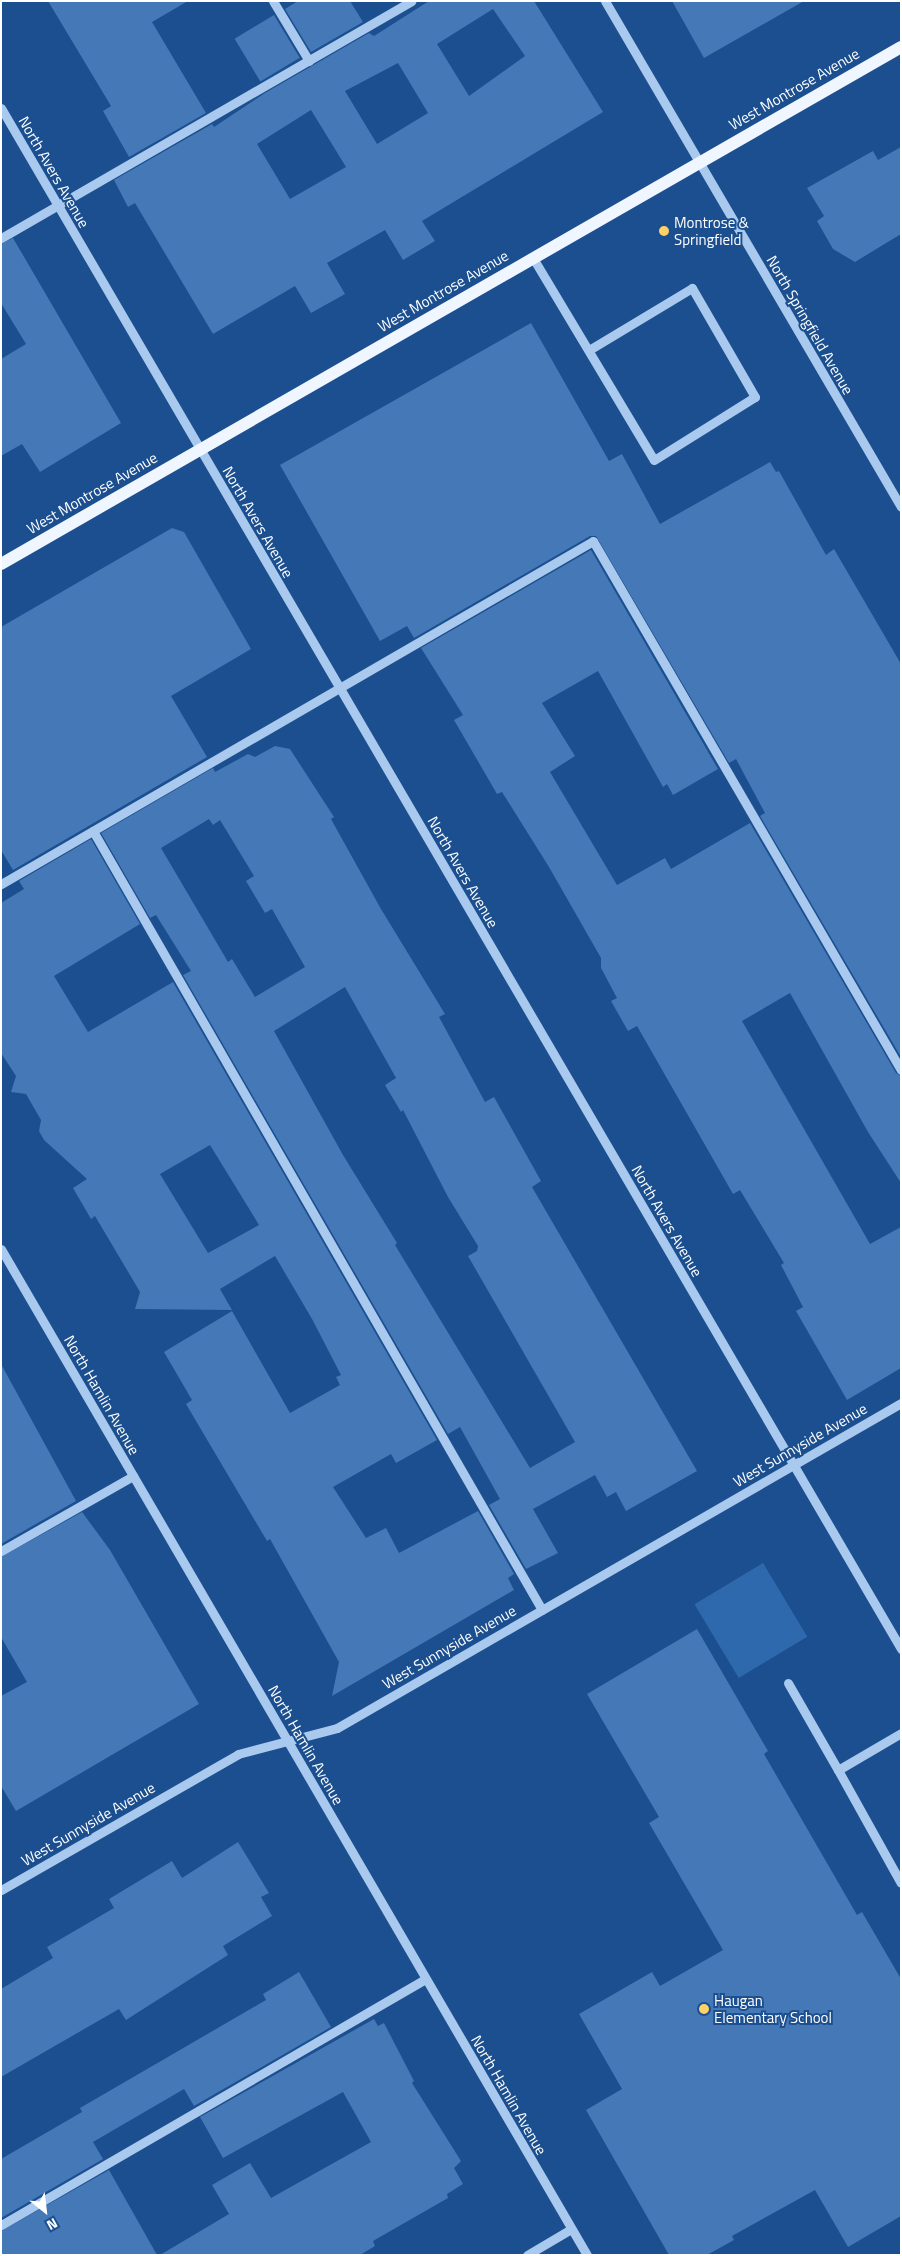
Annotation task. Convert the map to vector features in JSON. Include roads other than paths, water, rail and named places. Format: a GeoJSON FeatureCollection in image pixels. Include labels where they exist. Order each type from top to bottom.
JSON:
{"type":"FeatureCollection","features":[{"type":"Feature","properties":{"kind":"main road","name":"West Montrose Avenue"},"geometry":{"type":"LineString","coordinates":[[1,564],[901,46]]}},
{"type":"Feature","properties":{"kind":"street"},"geometry":{"type":"LineString","coordinates":[[273,1],[308,61]]}},
{"type":"Feature","properties":{"kind":"street"},"geometry":{"type":"LineString","coordinates":[[1,238],[412,1]]}},
{"type":"Feature","properties":{"kind":"street","name":"North Springfield Avenue"},"geometry":{"type":"LineString","coordinates":[[605,1],[901,507]]}},
{"type":"Feature","properties":{"kind":"street","name":"North Avers Avenue"},"geometry":{"type":"LineString","coordinates":[[1,108],[901,1648]]}},
{"type":"Feature","properties":{"kind":"street"},"geometry":{"type":"LineString","coordinates":[[533,258],[654,460],[755,397],[692,288],[589,350]]}},
{"type":"Feature","properties":{"kind":"street"},"geometry":{"type":"LineString","coordinates":[[1,884],[593,541],[901,1070]]}},
{"type":"Feature","properties":{"kind":"street"},"geometry":{"type":"LineString","coordinates":[[93,831],[542,1610]]}},
{"type":"Feature","properties":{"kind":"street","name":"North Hamlin Avenue"},"geometry":{"type":"LineString","coordinates":[[1,1249],[587,2255]]}},
{"type":"Feature","properties":{"kind":"street","name":"West Sunnyside Avenue"},"geometry":{"type":"LineString","coordinates":[[1,1890],[238,1754],[337,1728],[901,1403]]}},
{"type":"Feature","properties":{"kind":"street"},"geometry":{"type":"LineString","coordinates":[[1,1551],[133,1476]]}},
{"type":"Feature","properties":{"kind":"street"},"geometry":{"type":"LineString","coordinates":[[788,1683],[901,1883]]}},
{"type":"Feature","properties":{"kind":"street"},"geometry":{"type":"LineString","coordinates":[[838,1770],[901,1733]]}},
{"type":"Feature","properties":{"kind":"street"},"geometry":{"type":"LineString","coordinates":[[1,2225],[426,1978]]}},
{"type":"Feature","properties":{"kind":"street"},"geometry":{"type":"LineString","coordinates":[[526,2255],[571,2229]]}},
{"type":"Feature","properties":{"kind":"place","name":"Montrose & Springfield"},"geometry":{"type":"Point","coordinates":[664,231]}},
{"type":"Feature","properties":{"kind":"place","name":"Haugan Elementary School"},"geometry":{"type":"Point","coordinates":[704,2009]}}]}
